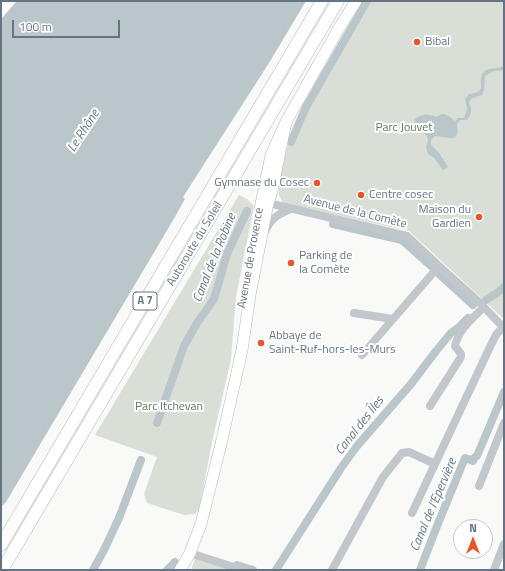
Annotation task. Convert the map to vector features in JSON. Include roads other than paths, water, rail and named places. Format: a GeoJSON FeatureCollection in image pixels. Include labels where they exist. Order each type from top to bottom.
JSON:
{"type":"FeatureCollection","features":[{"type":"Feature","properties":{"kind":"highway","name":"Autoroute du Soleil"},"geometry":{"type":"LineString","coordinates":[[1,545],[322,1]]}},
{"type":"Feature","properties":{"kind":"highway","name":"Autoroute du Soleil"},"geometry":{"type":"LineString","coordinates":[[2,570],[338,1]]}},
{"type":"Feature","properties":{"kind":"main road","name":"Avenue de Provence"},"geometry":{"type":"LineString","coordinates":[[180,570],[190,553],[201,524],[242,350],[250,295],[260,246],[271,155],[286,122],[356,1]]}},
{"type":"Feature","properties":{"kind":"main road","name":"Avenue de Provence"},"geometry":{"type":"LineString","coordinates":[[242,350],[241,306],[265,202]]}},
{"type":"Feature","properties":{"kind":"street","name":"Avenue de la Comète"},"geometry":{"type":"LineString","coordinates":[[265,202],[407,236],[484,307],[503,327]]}},
{"type":"Feature","properties":{"kind":"street","name":"Avenue de Provence"},"geometry":{"type":"LineString","coordinates":[[260,246],[271,220],[275,216],[290,209]]}},
{"type":"Feature","properties":{"kind":"street"},"geometry":{"type":"LineString","coordinates":[[362,355],[439,266]]}},
{"type":"Feature","properties":{"kind":"street"},"geometry":{"type":"LineString","coordinates":[[430,406],[461,357],[461,354],[455,346],[456,339],[466,325],[484,307]]}},
{"type":"Feature","properties":{"kind":"street"},"geometry":{"type":"LineString","coordinates":[[354,313],[393,320]]}},
{"type":"Feature","properties":{"kind":"street"},"geometry":{"type":"LineString","coordinates":[[412,513],[489,349],[496,335],[503,327]]}},
{"type":"Feature","properties":{"kind":"street"},"geometry":{"type":"LineString","coordinates":[[479,486],[504,423]]}},
{"type":"Feature","properties":{"kind":"street"},"geometry":{"type":"LineString","coordinates":[[332,570],[383,477],[402,453],[409,452],[434,464]]}},
{"type":"Feature","properties":{"kind":"street"},"geometry":{"type":"LineString","coordinates":[[504,544],[495,568],[504,570]]}},
{"type":"Feature","properties":{"kind":"street"},"geometry":{"type":"LineString","coordinates":[[190,553],[243,570]]}},
{"type":"Feature","properties":{"kind":"water","name":"Le Rhône"},"geometry":{"type":"Polygon","coordinates":[[[17,1],[306,1],[269,63],[183,197],[185,199],[172,222],[6,502],[1,507],[1,19],[17,1]]]}},
{"type":"Feature","properties":{"kind":"water"},"geometry":{"type":"Polygon","coordinates":[[[504,66],[504,70],[493,71],[485,76],[482,95],[472,98],[469,102],[471,114],[467,120],[460,120],[457,124],[457,135],[453,138],[435,136],[431,140],[431,145],[439,153],[448,167],[443,170],[434,158],[428,154],[426,147],[428,142],[427,136],[414,126],[415,119],[423,115],[437,117],[442,114],[455,121],[458,118],[464,118],[467,109],[465,99],[469,94],[475,93],[481,89],[481,77],[483,73],[490,69],[504,66]]]}},
{"type":"Feature","properties":{"kind":"waterway"},"geometry":{"type":"LineString","coordinates":[[291,142],[306,107],[367,1]]}},
{"type":"Feature","properties":{"kind":"waterway","name":"Canal de la Robine"},"geometry":{"type":"LineString","coordinates":[[157,423],[184,346],[197,323],[214,299],[227,254],[247,211]]}},
{"type":"Feature","properties":{"kind":"waterway"},"geometry":{"type":"LineString","coordinates":[[333,224],[402,240],[431,266]]}},
{"type":"Feature","properties":{"kind":"waterway"},"geometry":{"type":"LineString","coordinates":[[438,273],[473,305]]}},
{"type":"Feature","properties":{"kind":"waterway","name":"Canal des Îles"},"geometry":{"type":"LineString","coordinates":[[486,300],[504,287]]}},
{"type":"Feature","properties":{"kind":"waterway","name":"Canal des Îles"},"geometry":{"type":"LineString","coordinates":[[276,570],[341,468],[357,446],[411,384],[451,333],[468,318]]}},
{"type":"Feature","properties":{"kind":"waterway","name":"Canal de l'Epervière"},"geometry":{"type":"LineString","coordinates":[[420,570],[465,458],[473,461],[477,456],[504,392]]}},
{"type":"Feature","properties":{"kind":"waterway","name":"Canal de la Robine"},"geometry":{"type":"LineString","coordinates":[[93,570],[119,518],[141,460]]}},
{"type":"Feature","properties":{"kind":"waterway"},"geometry":{"type":"LineString","coordinates":[[167,570],[175,562]]}},
{"type":"Feature","properties":{"kind":"waterway"},"geometry":{"type":"LineString","coordinates":[[237,565],[253,570]]}},
{"type":"Feature","properties":{"kind":"place","name":"Bibal"},"geometry":{"type":"Point","coordinates":[417,42]}},
{"type":"Feature","properties":{"kind":"place","name":"Gymnase du Cosec"},"geometry":{"type":"Point","coordinates":[317,183]}},
{"type":"Feature","properties":{"kind":"place","name":"Centre cosec"},"geometry":{"type":"Point","coordinates":[361,195]}},
{"type":"Feature","properties":{"kind":"place","name":"Maison du Gardien"},"geometry":{"type":"Point","coordinates":[479,217]}},
{"type":"Feature","properties":{"kind":"place","name":"Parking de la Comète"},"geometry":{"type":"Point","coordinates":[291,263]}},
{"type":"Feature","properties":{"kind":"place","name":"Abbaye de Saint-Ruf-hors-les-Murs"},"geometry":{"type":"Point","coordinates":[261,343]}},
{"type":"Feature","properties":{"kind":"park label","name":"Parc Jouvet"},"geometry":{"type":"Point","coordinates":[404,128]}},
{"type":"Feature","properties":{"kind":"park label","name":"Parc Itchevan"},"geometry":{"type":"Point","coordinates":[169,407]}}]}
